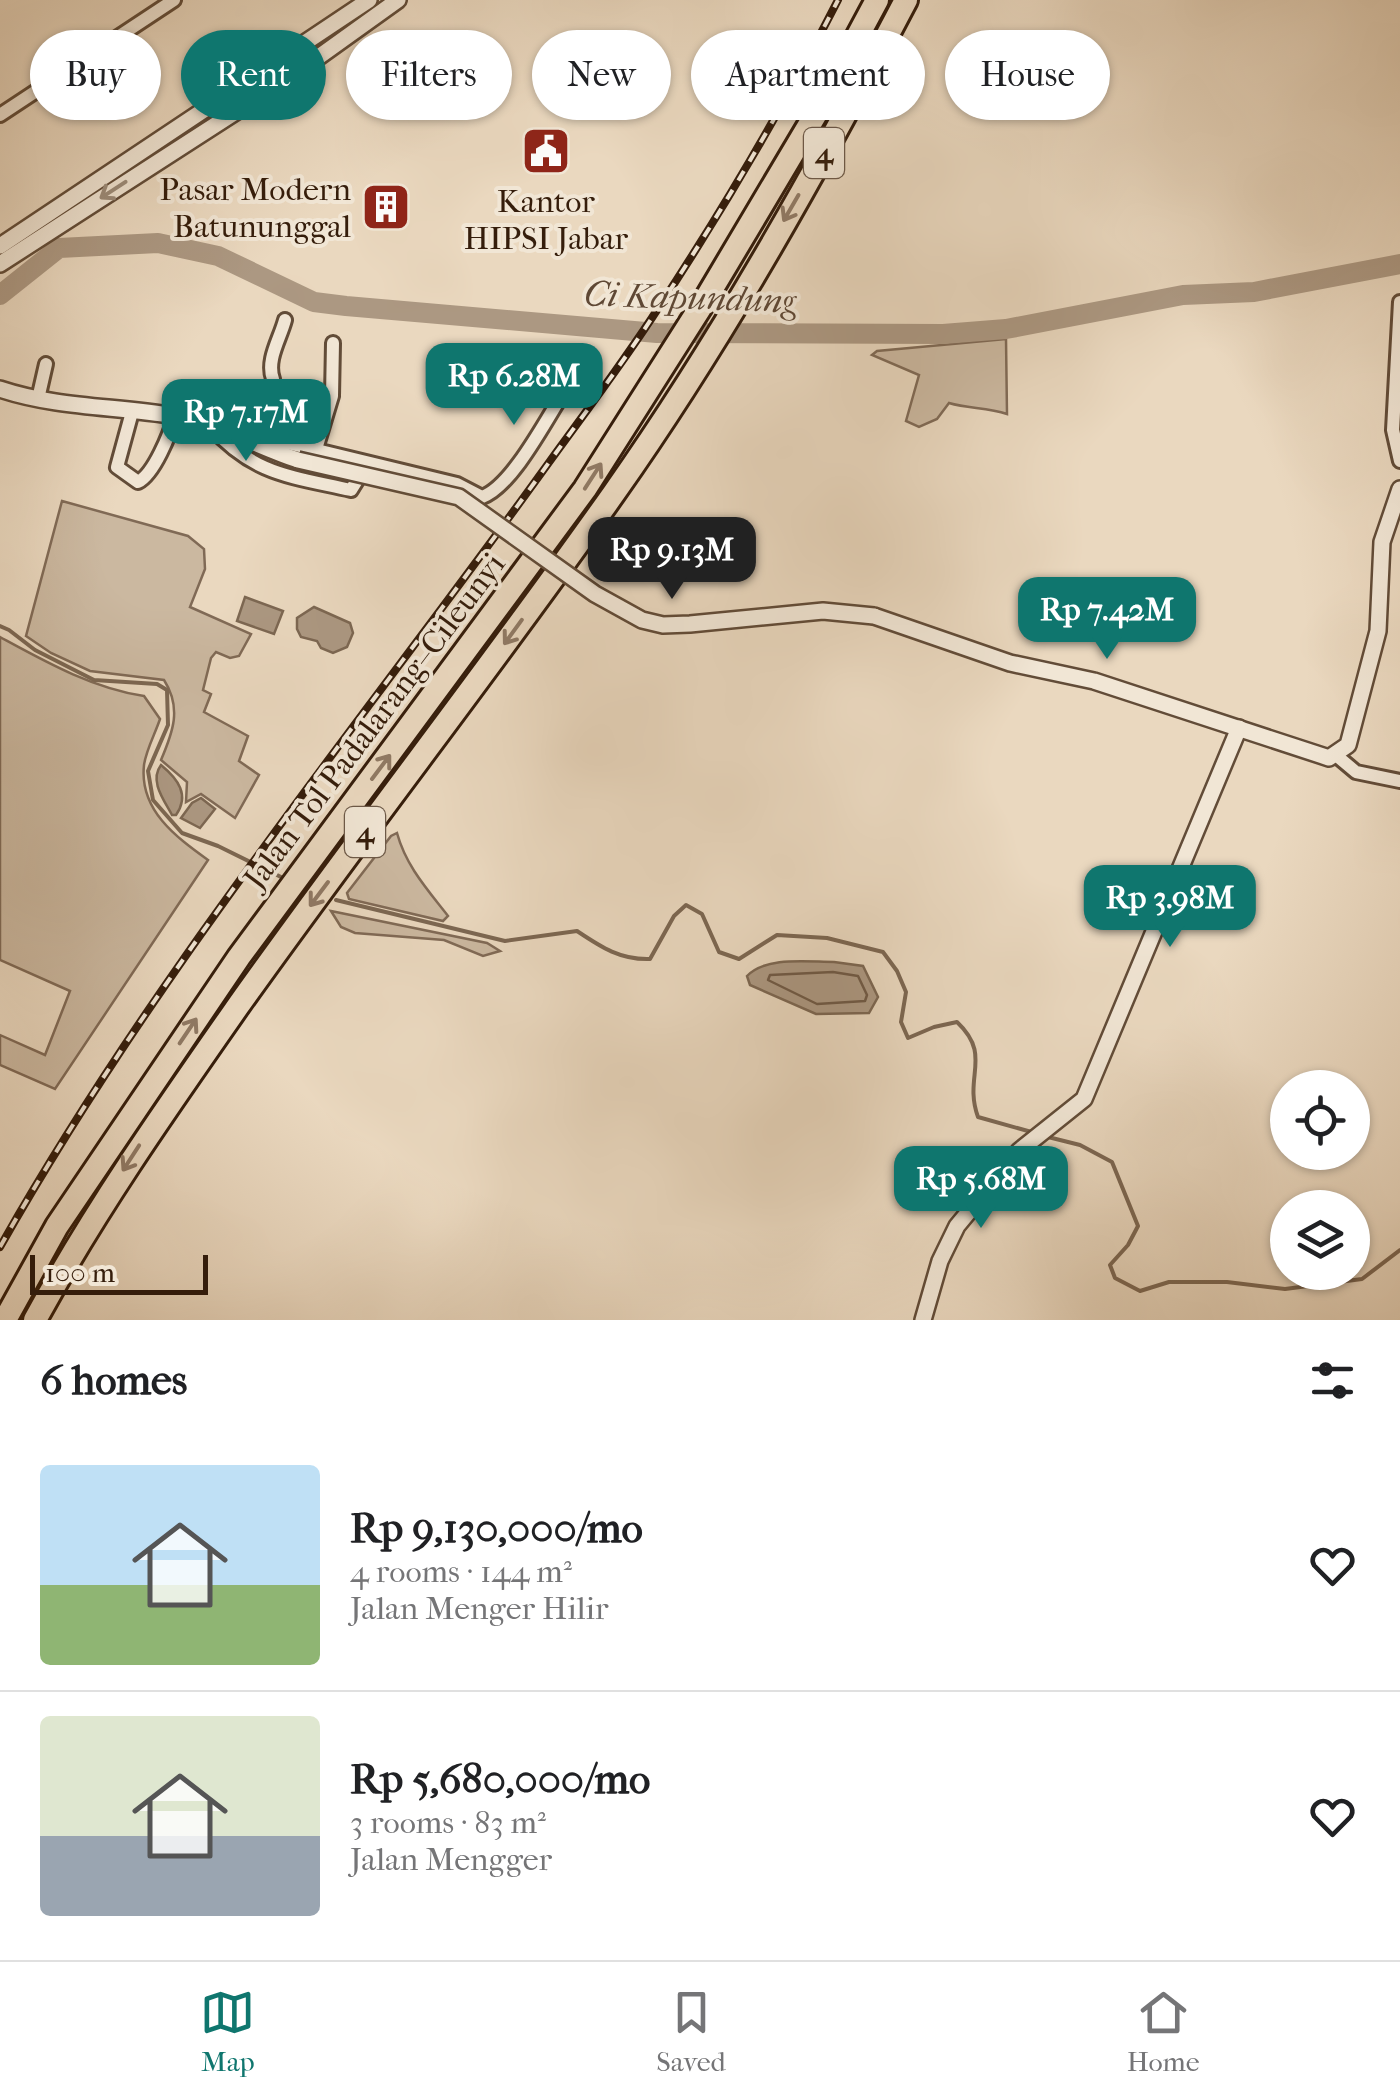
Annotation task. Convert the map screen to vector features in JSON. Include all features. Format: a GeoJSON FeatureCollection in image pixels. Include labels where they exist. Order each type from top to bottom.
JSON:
{"type":"FeatureCollection","features":[{"type":"Feature","properties":{"kind":"highway","name":"Jalan Tol Padalarang–Cileunyi"},"geometry":{"type":"LineString","coordinates":[[5,1320],[57,1226],[238,957],[574,504],[707,297],[817,112],[877,0]]}},
{"type":"Feature","properties":{"kind":"highway","name":"Jalan Tol Padalarang–Cileunyi"},"geometry":{"type":"LineString","coordinates":[[35,1320],[136,1150],[290,932],[616,489],[736,303],[842,123],[906,0]]}},
{"type":"Feature","properties":{"kind":"street"},"geometry":{"type":"LineString","coordinates":[[0,115],[174,0]]}},
{"type":"Feature","properties":{"kind":"street"},"geometry":{"type":"LineString","coordinates":[[0,246],[369,0]]}},
{"type":"Feature","properties":{"kind":"street"},"geometry":{"type":"LineString","coordinates":[[0,264],[299,71],[398,0]]}},
{"type":"Feature","properties":{"kind":"street"},"geometry":{"type":"LineString","coordinates":[[1400,302],[1393,430],[1400,462]]}},
{"type":"Feature","properties":{"kind":"street"},"geometry":{"type":"LineString","coordinates":[[255,436],[273,379],[273,354],[285,320]]}},
{"type":"Feature","properties":{"kind":"street"},"geometry":{"type":"LineString","coordinates":[[316,450],[332,396],[333,344]]}},
{"type":"Feature","properties":{"kind":"street"},"geometry":{"type":"LineString","coordinates":[[38,400],[46,364]]}},
{"type":"Feature","properties":{"kind":"street"},"geometry":{"type":"LineString","coordinates":[[0,389],[38,400],[175,416],[457,484],[482,497],[492,494],[510,474],[567,387]]}},
{"type":"Feature","properties":{"kind":"street"},"geometry":{"type":"LineString","coordinates":[[132,412],[116,467],[138,482],[146,478],[168,439],[175,416]]}},
{"type":"Feature","properties":{"kind":"street"},"geometry":{"type":"LineString","coordinates":[[216,426],[232,450],[272,472],[351,490],[366,462]]}},
{"type":"Feature","properties":{"kind":"street"},"geometry":{"type":"LineString","coordinates":[[216,426],[298,460],[458,496],[594,594],[642,620],[663,625],[824,612],[874,616],[1010,663],[1094,681],[1329,758],[1348,745],[1378,631],[1382,542],[1400,489]]}},
{"type":"Feature","properties":{"kind":"street"},"geometry":{"type":"LineString","coordinates":[[923,1320],[940,1261],[957,1226],[1038,1134],[1084,1098],[1239,728]]}},
{"type":"Feature","properties":{"kind":"street"},"geometry":{"type":"LineString","coordinates":[[1337,756],[1356,772],[1400,781]]}},
{"type":"Feature","properties":{"kind":"shaded area"},"geometry":{"type":"Polygon","coordinates":[[[1006,339],[1007,414],[949,403],[937,419],[919,427],[906,421],[919,375],[872,355],[877,351],[1006,339]]]}},
{"type":"Feature","properties":{"kind":"shaded area"},"geometry":{"type":"Polygon","coordinates":[[[62,501],[188,536],[204,549],[205,569],[190,607],[251,634],[239,656],[230,658],[216,652],[203,690],[211,694],[204,712],[248,736],[239,761],[259,775],[235,818],[201,794],[186,802],[187,782],[161,760],[172,730],[174,710],[164,680],[90,671],[26,636],[62,501]]]}},
{"type":"Feature","properties":{"kind":"shaded area"},"geometry":{"type":"Polygon","coordinates":[[[0,637],[88,680],[144,696],[160,719],[144,765],[147,796],[172,832],[208,860],[55,1089],[0,1065],[0,1035],[45,1055],[70,991],[0,960],[0,637]]]}},
{"type":"Feature","properties":{"kind":"shaded area"},"geometry":{"type":"Polygon","coordinates":[[[397,833],[412,867],[448,916],[443,921],[349,899],[347,893],[397,833]]]}},
{"type":"Feature","properties":{"kind":"shaded area"},"geometry":{"type":"Polygon","coordinates":[[[331,911],[487,943],[500,951],[483,956],[444,940],[355,933],[341,927],[331,911]]]}},
{"type":"Feature","properties":{"kind":"water"},"geometry":{"type":"Polygon","coordinates":[[[245,597],[283,611],[274,634],[237,621],[245,597]]]}},
{"type":"Feature","properties":{"kind":"water"},"geometry":{"type":"Polygon","coordinates":[[[314,607],[350,623],[353,633],[347,647],[333,653],[321,648],[317,641],[301,637],[297,618],[314,607]]]}},
{"type":"Feature","properties":{"kind":"water"},"geometry":{"type":"Polygon","coordinates":[[[161,765],[182,794],[176,815],[172,815],[159,790],[157,777],[161,765]]]}},
{"type":"Feature","properties":{"kind":"water"},"geometry":{"type":"Polygon","coordinates":[[[201,798],[215,809],[200,828],[181,818],[201,798]]]}},
{"type":"Feature","properties":{"kind":"water"},"geometry":{"type":"Polygon","coordinates":[[[776,963],[863,966],[878,997],[869,1013],[816,1014],[750,985],[747,976],[776,963]]]}},
{"type":"Feature","properties":{"kind":"waterway","name":"Ci Kapundung"},"geometry":{"type":"LineString","coordinates":[[0,295],[59,248],[158,243],[218,256],[314,302],[346,306],[657,333],[943,334],[1006,329],[1183,295],[1254,292],[1400,264]]}},
{"type":"Feature","properties":{"kind":"waterway"},"geometry":{"type":"LineString","coordinates":[[0,626],[35,650],[94,680],[157,684],[167,690],[168,725],[148,771],[153,800],[182,833],[281,877]]}},
{"type":"Feature","properties":{"kind":"waterway"},"geometry":{"type":"LineString","coordinates":[[336,900],[505,941],[577,931],[611,951],[639,959],[650,959],[674,916],[686,905],[702,914],[719,952],[739,959],[777,935],[827,938],[883,952],[906,992],[901,1022],[908,1038],[957,1022],[968,1034],[976,1056],[973,1090],[978,1117],[1035,1133]]}},
{"type":"Feature","properties":{"kind":"waterway"},"geometry":{"type":"LineString","coordinates":[[1044,1136],[1080,1145],[1112,1162],[1138,1226],[1110,1265],[1115,1278],[1140,1291],[1169,1282],[1227,1282],[1285,1289],[1362,1279],[1400,1250]]}},
{"type":"Feature","properties":{"kind":"railway"},"geometry":{"type":"LineString","coordinates":[[0,1247],[61,1144],[194,944],[646,327],[753,156],[838,0]]}},
{"type":"Feature","properties":{"kind":"place","name":"Kantor HIPSI Jabar"},"geometry":{"type":"Point","coordinates":[546,151]}},
{"type":"Feature","properties":{"kind":"place","name":"Pasar Modern Batununggal"},"geometry":{"type":"Point","coordinates":[386,207]}}]}
